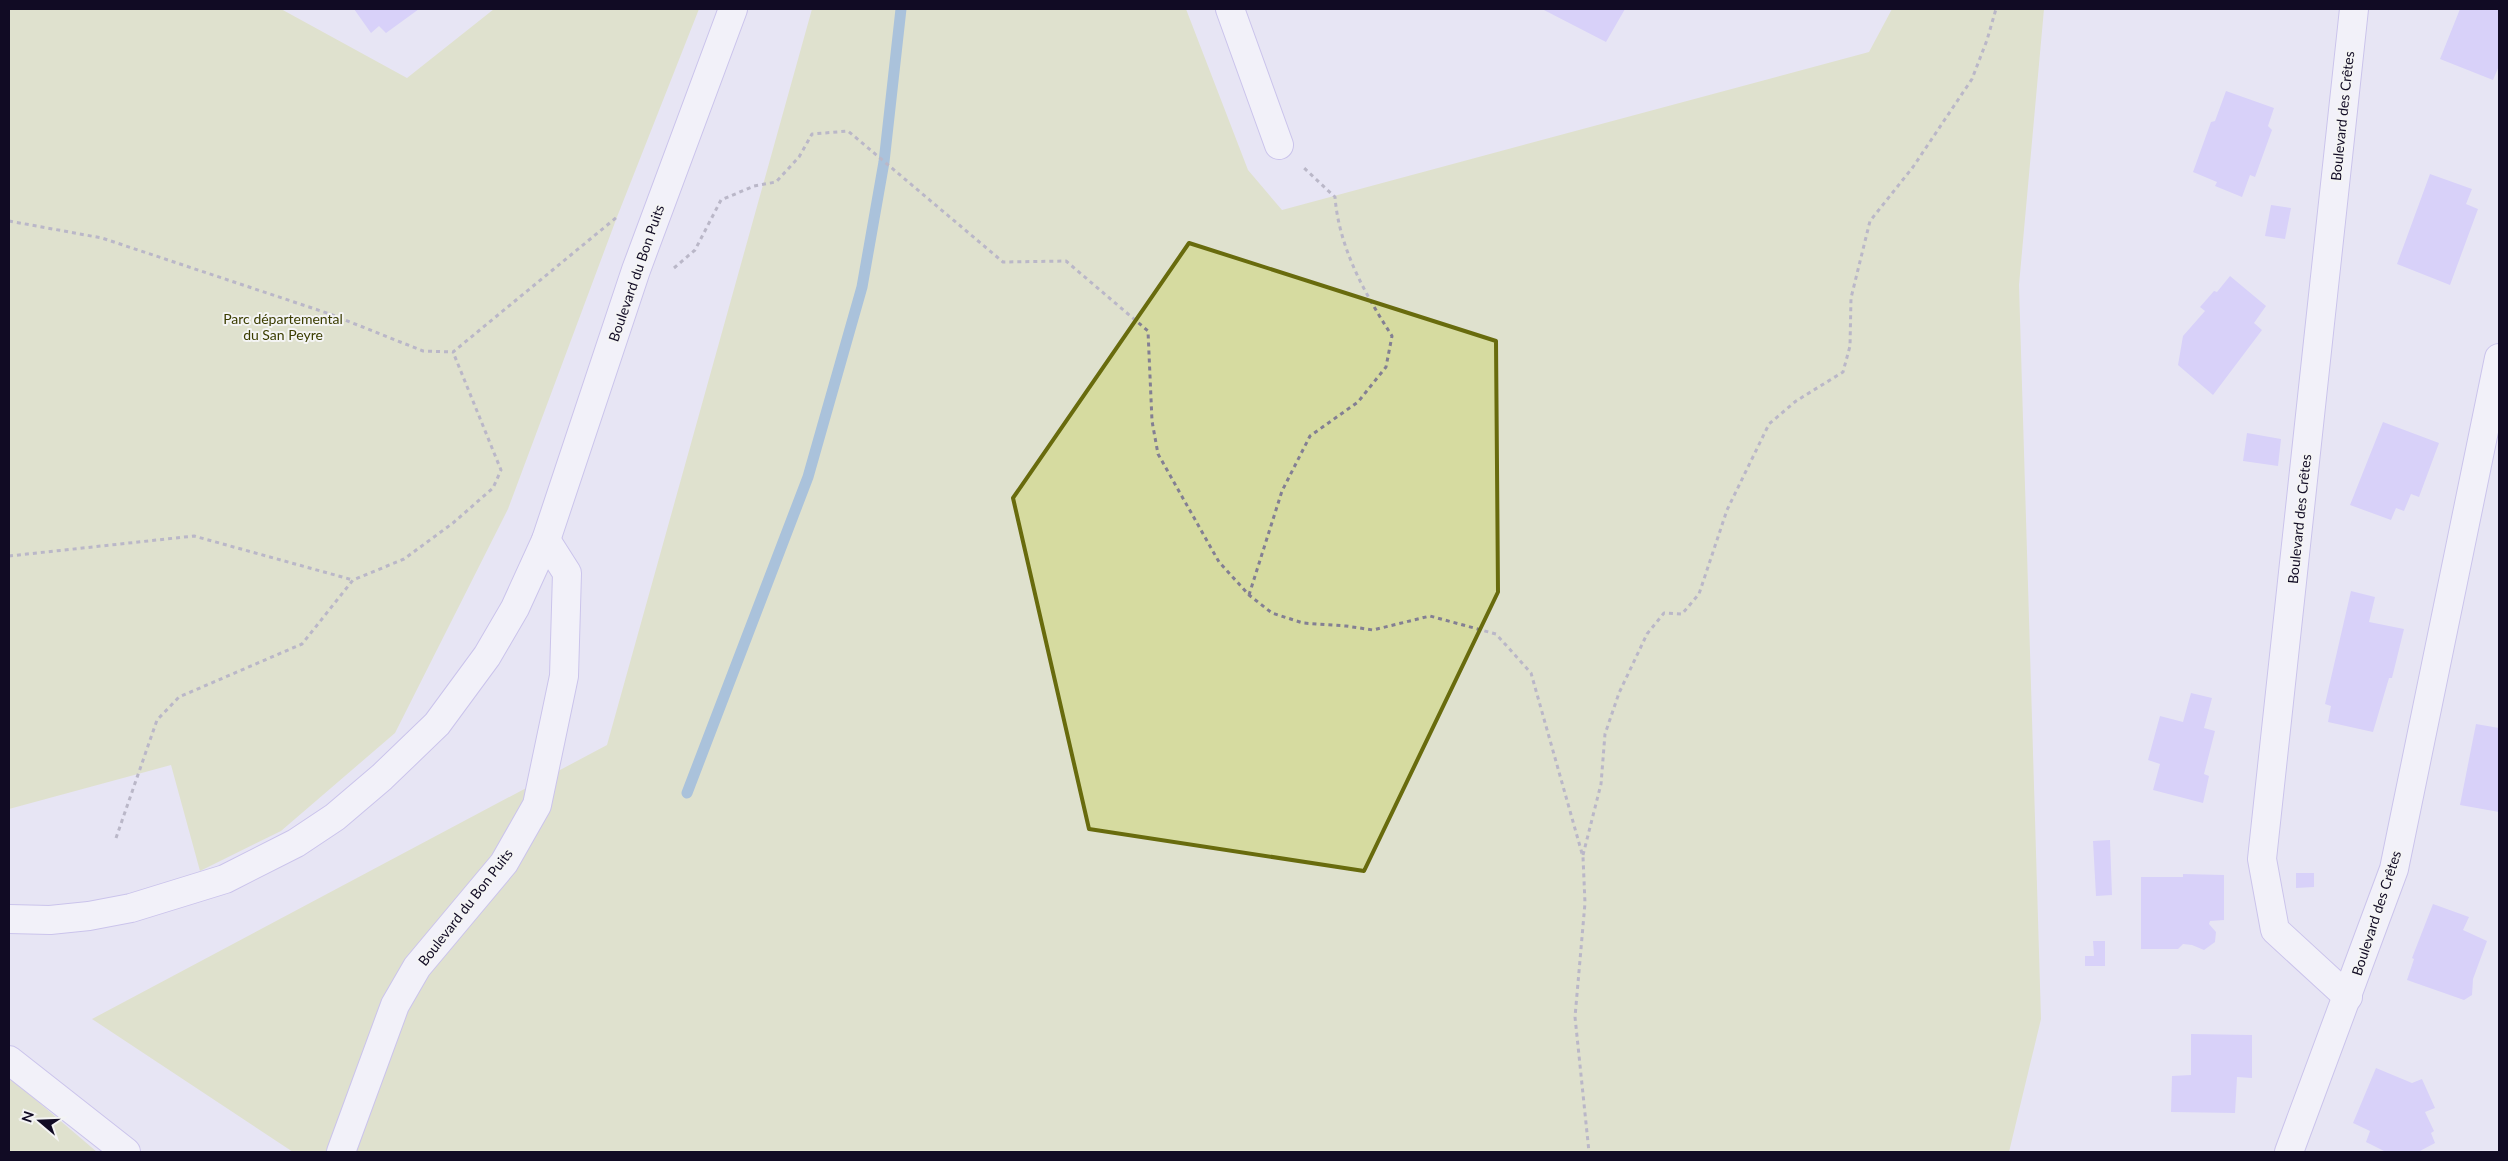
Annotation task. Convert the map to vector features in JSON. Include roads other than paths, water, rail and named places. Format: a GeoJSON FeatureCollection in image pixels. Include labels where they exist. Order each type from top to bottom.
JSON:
{"type":"FeatureCollection","features":[{"type":"Feature","properties":{"kind":"street","name":"Boulevard du Bon Puits"},"geometry":{"type":"LineString","coordinates":[[9,919],[50,920],[89,916],[131,908],[225,879],[296,843],[335,818],[382,777],[437,724],[487,656],[515,608],[546,540],[636,270],[733,9]]}},
{"type":"Feature","properties":{"kind":"street"},"geometry":{"type":"LineString","coordinates":[[1230,9],[1279,144]]}},
{"type":"Feature","properties":{"kind":"street","name":"Boulevard des Crêtes"},"geometry":{"type":"LineString","coordinates":[[2348,997],[2275,930],[2262,859],[2354,9]]}},
{"type":"Feature","properties":{"kind":"street","name":"Boulevard des Crêtes"},"geometry":{"type":"LineString","coordinates":[[2289,1152],[2394,869],[2499,358]]}},
{"type":"Feature","properties":{"kind":"street","name":"Boulevard du Bon Puits"},"geometry":{"type":"LineString","coordinates":[[341,1152],[395,1005],[417,967],[504,863],[537,804],[564,676],[567,573],[546,540]]}},
{"type":"Feature","properties":{"kind":"street"},"geometry":{"type":"LineString","coordinates":[[9,1060],[126,1152]]}},
{"type":"Feature","properties":{"kind":"waterway"},"geometry":{"type":"LineString","coordinates":[[687,793],[808,477],[862,287],[884,162],[901,9]]}},
{"type":"Feature","properties":{"kind":"park label","name":"Parc départemental du San Peyre"},"geometry":{"type":"Point","coordinates":[283,326]}}]}
